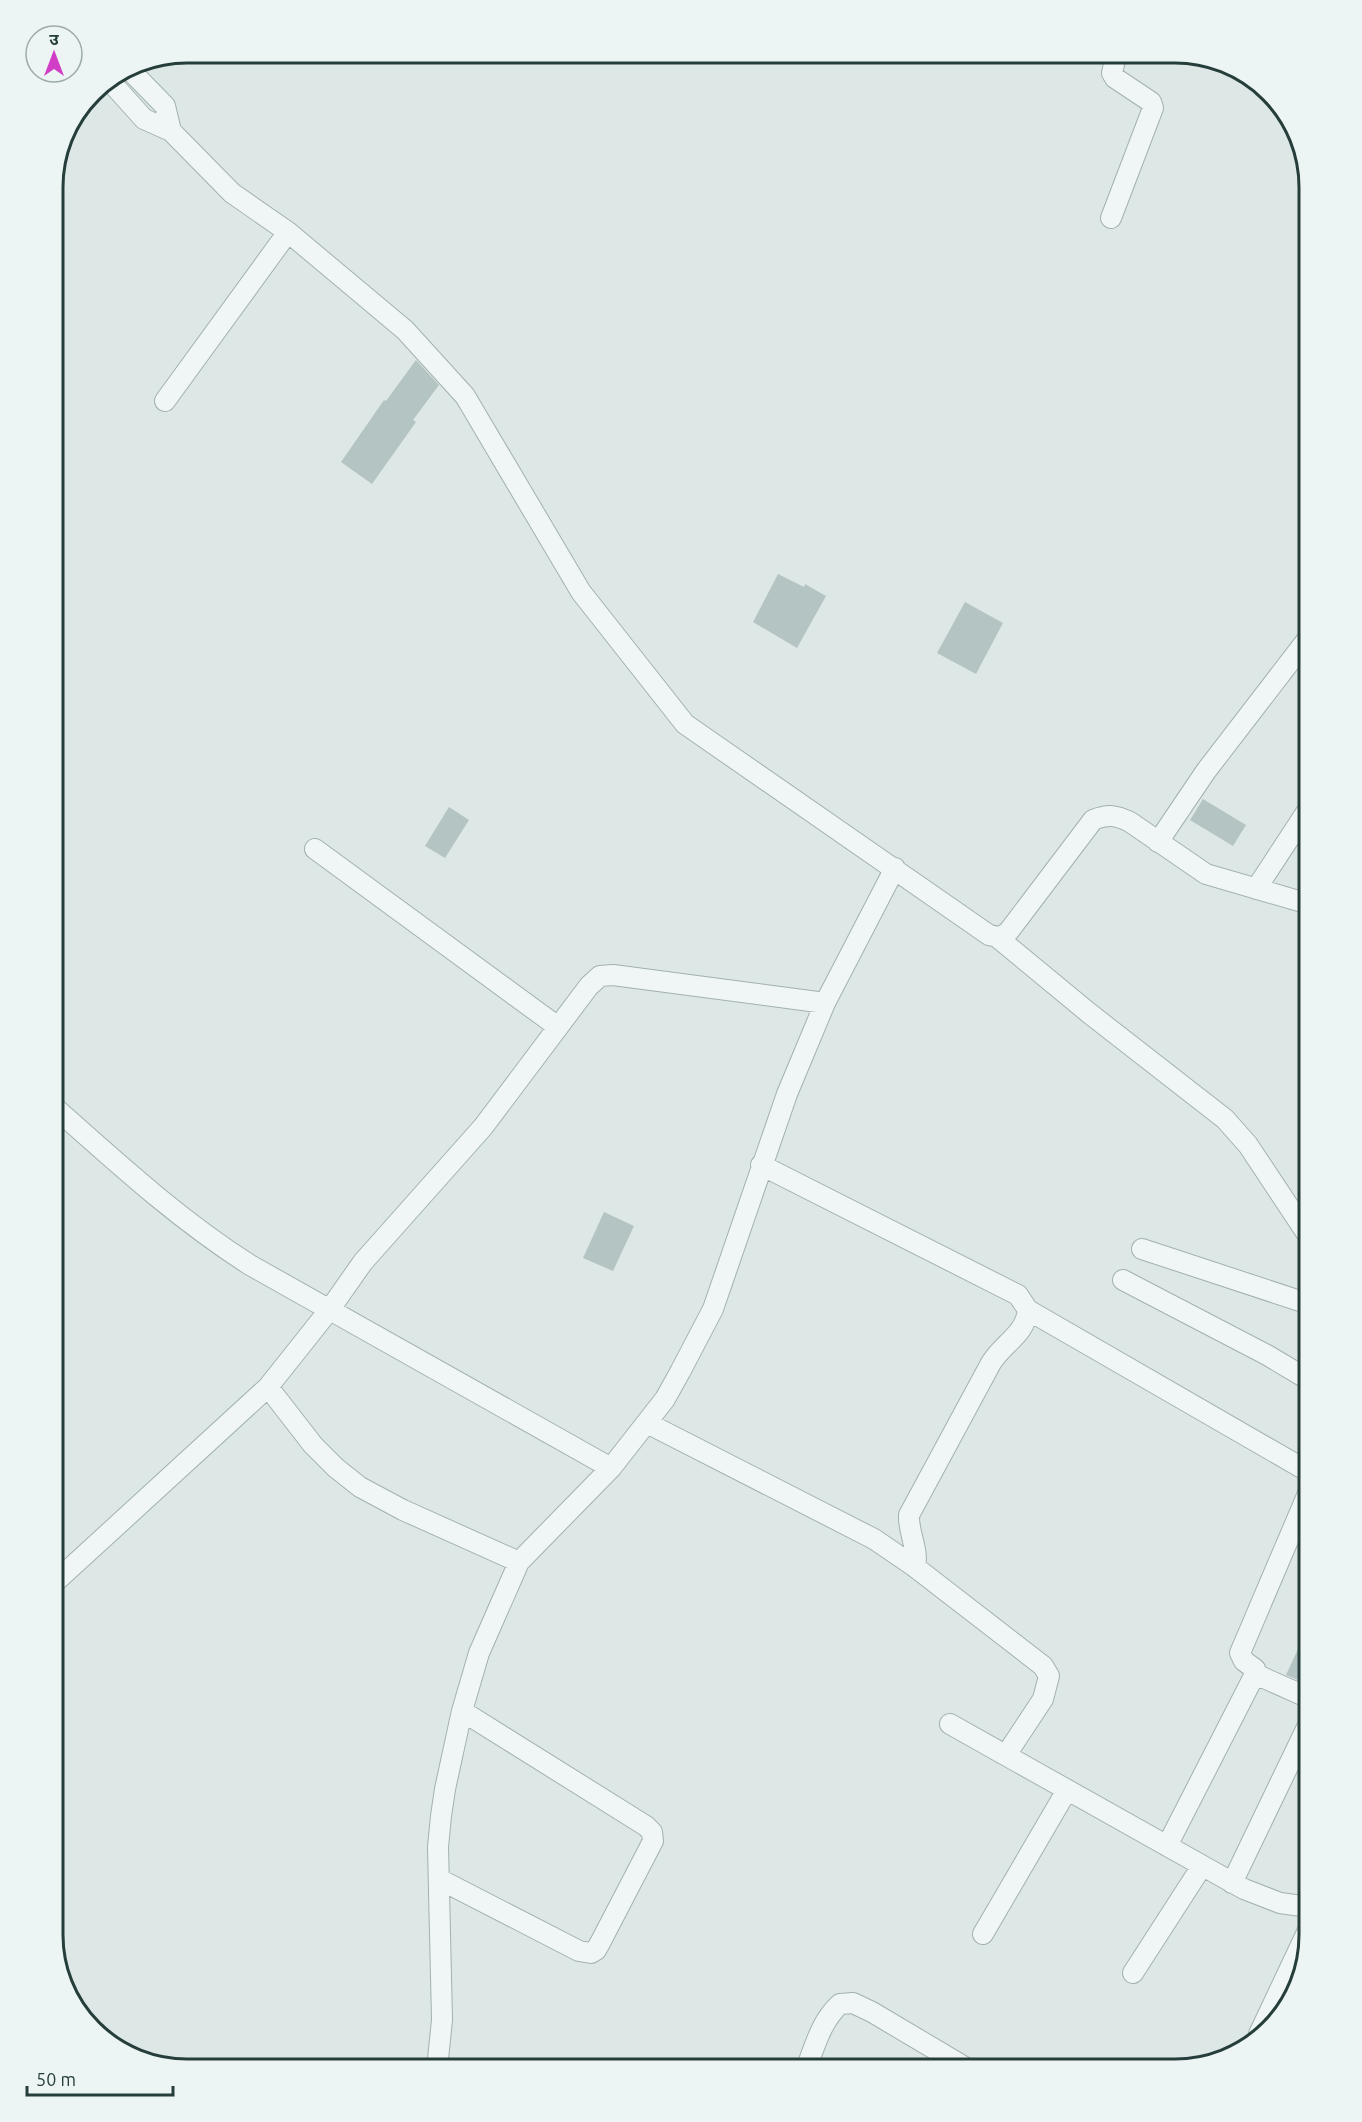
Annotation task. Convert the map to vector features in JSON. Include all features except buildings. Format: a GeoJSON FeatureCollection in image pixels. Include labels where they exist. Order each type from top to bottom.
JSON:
{"type":"FeatureCollection","features":[{"type":"Feature","properties":{"kind":"street"},"geometry":{"type":"LineString","coordinates":[[1111,218],[1153,108],[1151,102],[1116,78],[1112,73],[1114,63]]}},
{"type":"Feature","properties":{"kind":"street"},"geometry":{"type":"LineString","coordinates":[[134,75],[165,106],[171,131]]}},
{"type":"Feature","properties":{"kind":"street"},"geometry":{"type":"LineString","coordinates":[[115,86],[144,119],[171,131],[232,193],[288,232],[405,330],[465,396],[581,592],[686,724],[989,935],[1004,936],[1009,931],[1093,820],[1105,816],[1117,816],[1206,874],[1299,901]]}},
{"type":"Feature","properties":{"kind":"street"},"geometry":{"type":"LineString","coordinates":[[165,401],[288,232]]}},
{"type":"Feature","properties":{"kind":"street"},"geometry":{"type":"LineString","coordinates":[[1158,842],[1206,771],[1299,651]]}},
{"type":"Feature","properties":{"kind":"street"},"geometry":{"type":"LineString","coordinates":[[1256,889],[1299,824]]}},
{"type":"Feature","properties":{"kind":"street"},"geometry":{"type":"LineString","coordinates":[[315,849],[558,1027]]}},
{"type":"Feature","properties":{"kind":"street"},"geometry":{"type":"LineString","coordinates":[[438,2059],[442,2020],[438,1847],[444,1789],[462,1711],[479,1653],[519,1562],[611,1467],[647,1423],[665,1399],[713,1309],[786,1094],[825,1003],[895,868]]}},
{"type":"Feature","properties":{"kind":"street"},"geometry":{"type":"LineString","coordinates":[[997,937],[1089,1013],[1225,1119],[1248,1145],[1299,1221]]}},
{"type":"Feature","properties":{"kind":"street"},"geometry":{"type":"LineString","coordinates":[[63,1574],[268,1387],[330,1309],[363,1262],[483,1127],[589,986],[600,976],[613,975],[825,1003]]}},
{"type":"Feature","properties":{"kind":"street"},"geometry":{"type":"LineString","coordinates":[[63,1115],[151,1194],[218,1245],[611,1467]]}},
{"type":"Feature","properties":{"kind":"street"},"geometry":{"type":"LineString","coordinates":[[761,1165],[1018,1295],[1028,1310],[1299,1466]]}},
{"type":"Feature","properties":{"kind":"street"},"geometry":{"type":"LineString","coordinates":[[1142,1249],[1299,1300]]}},
{"type":"Feature","properties":{"kind":"street"},"geometry":{"type":"LineString","coordinates":[[1124,1280],[1299,1374]]}},
{"type":"Feature","properties":{"kind":"street"},"geometry":{"type":"LineString","coordinates":[[915,1567],[917,1557],[909,1515],[997,1352],[1022,1330],[1027,1320],[1028,1310]]}},
{"type":"Feature","properties":{"kind":"street"},"geometry":{"type":"LineString","coordinates":[[268,1387],[312,1445],[360,1487],[395,1506],[519,1562]]}},
{"type":"Feature","properties":{"kind":"street"},"geometry":{"type":"LineString","coordinates":[[647,1423],[865,1534],[915,1567],[1043,1666],[1049,1676],[1043,1699],[1006,1755]]}},
{"type":"Feature","properties":{"kind":"street"},"geometry":{"type":"LineString","coordinates":[[1167,1846],[1255,1674],[1255,1669],[1244,1661],[1240,1653],[1299,1516]]}},
{"type":"Feature","properties":{"kind":"street"},"geometry":{"type":"LineString","coordinates":[[1255,1674],[1299,1693]]}},
{"type":"Feature","properties":{"kind":"street"},"geometry":{"type":"LineString","coordinates":[[439,1879],[579,1951],[591,1953],[600,1943],[653,1841],[652,1832],[646,1826],[462,1711]]}},
{"type":"Feature","properties":{"kind":"street"},"geometry":{"type":"LineString","coordinates":[[950,1724],[1232,1883],[1260,1897],[1299,1906]]}},
{"type":"Feature","properties":{"kind":"street"},"geometry":{"type":"LineString","coordinates":[[1232,1883],[1299,1746]]}},
{"type":"Feature","properties":{"kind":"street"},"geometry":{"type":"LineString","coordinates":[[983,1934],[1067,1790]]}},
{"type":"Feature","properties":{"kind":"street"},"geometry":{"type":"LineString","coordinates":[[1133,1973],[1202,1866]]}},
{"type":"Feature","properties":{"kind":"street"},"geometry":{"type":"LineString","coordinates":[[1266,2019],[1298,1954]]}},
{"type":"Feature","properties":{"kind":"street"},"geometry":{"type":"LineString","coordinates":[[810,2059],[823,2026],[832,2012],[840,2004],[853,2003],[951,2059]]}}]}
